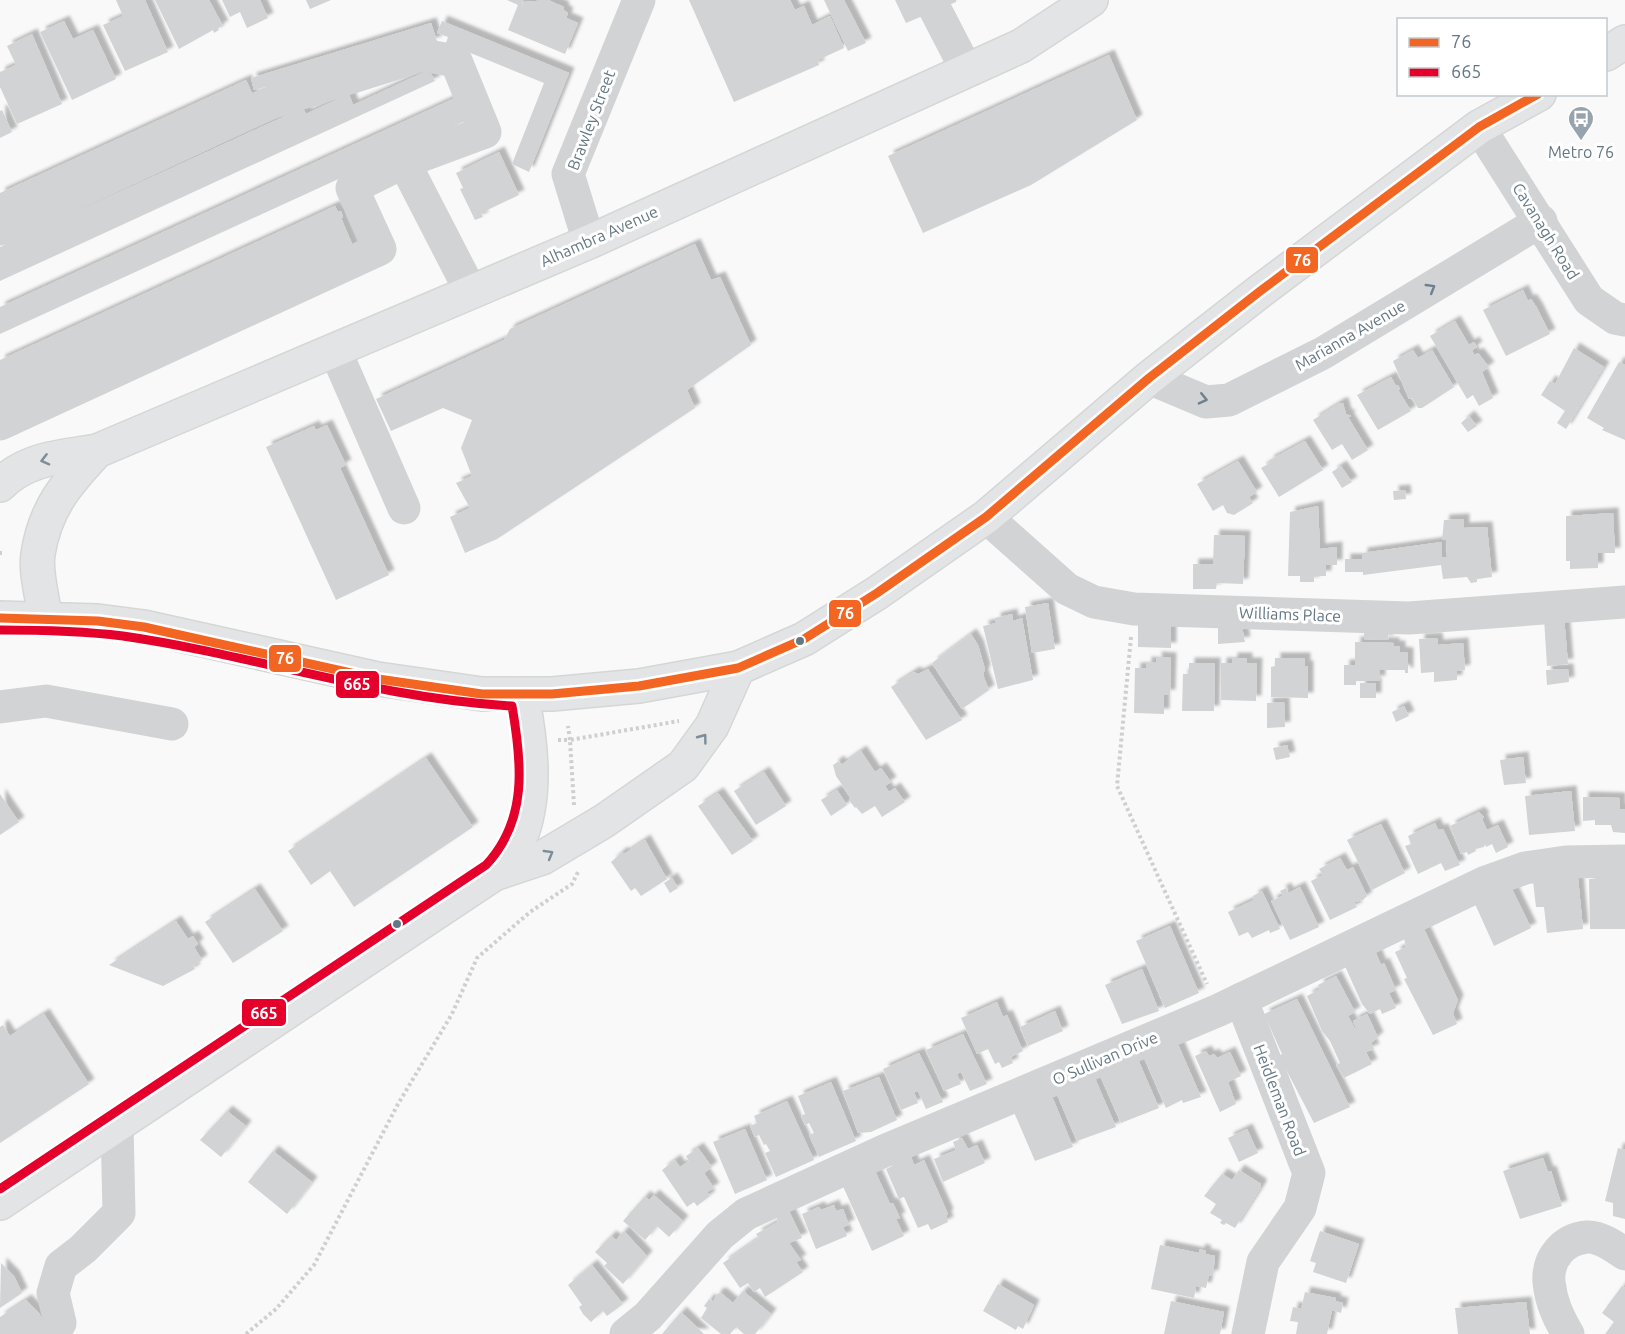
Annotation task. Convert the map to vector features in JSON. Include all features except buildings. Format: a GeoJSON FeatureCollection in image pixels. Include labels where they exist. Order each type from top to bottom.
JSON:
{"type":"FeatureCollection","features":[{"type":"Feature","properties":{"kind":"main road","name":"Alhambra Avenue"},"geometry":{"type":"LineString","coordinates":[[97,451],[589,242],[967,71],[1021,46],[1090,0]]}},
{"type":"Feature","properties":{"kind":"main road"},"geometry":{"type":"LineString","coordinates":[[1607,53],[1625,42]]}},
{"type":"Feature","properties":{"kind":"main road"},"geometry":{"type":"LineString","coordinates":[[0,618],[98,621],[144,627],[378,679],[482,694],[522,695],[639,686],[738,668],[804,639],[878,593],[986,517],[1149,378],[1479,127],[1535,96]]}},
{"type":"Feature","properties":{"kind":"main road"},"geometry":{"type":"LineString","coordinates":[[0,484],[14,471],[45,459],[97,451]]}},
{"type":"Feature","properties":{"kind":"main road"},"geometry":{"type":"LineString","coordinates":[[45,618],[38,555],[51,509],[62,489],[97,451]]}},
{"type":"Feature","properties":{"kind":"main road"},"geometry":{"type":"LineString","coordinates":[[0,1203],[494,874],[542,858],[604,820],[683,766],[712,726],[738,668]]}},
{"type":"Feature","properties":{"kind":"main road"},"geometry":{"type":"LineString","coordinates":[[494,874],[519,842],[529,806],[530,740],[522,695]]}},
{"type":"Feature","properties":{"kind":"street","name":"Brawley Street"},"geometry":{"type":"LineString","coordinates":[[589,242],[568,174],[639,0]]}},
{"type":"Feature","properties":{"kind":"street"},"geometry":{"type":"LineString","coordinates":[[936,11],[967,71]]}},
{"type":"Feature","properties":{"kind":"street"},"geometry":{"type":"LineString","coordinates":[[0,229],[267,104],[422,55],[456,61],[485,132],[404,162],[352,188],[380,249],[0,424]]}},
{"type":"Feature","properties":{"kind":"street","name":"Cavanagh Road"},"geometry":{"type":"LineString","coordinates":[[1479,127],[1541,221],[1588,300],[1615,318],[1625,320]]}},
{"type":"Feature","properties":{"kind":"street"},"geometry":{"type":"LineString","coordinates":[[404,162],[471,292]]}},
{"type":"Feature","properties":{"kind":"street","name":"Marianna Avenue"},"geometry":{"type":"LineString","coordinates":[[1149,378],[1206,402],[1229,400],[1323,352],[1541,221]]}},
{"type":"Feature","properties":{"kind":"street"},"geometry":{"type":"LineString","coordinates":[[334,350],[404,508]]}},
{"type":"Feature","properties":{"kind":"street","name":"Williams Place"},"geometry":{"type":"LineString","coordinates":[[986,517],[1067,588],[1094,602],[1134,609],[1409,618],[1625,602]]}},
{"type":"Feature","properties":{"kind":"street"},"geometry":{"type":"LineString","coordinates":[[0,707],[46,701],[172,724]]}},
{"type":"Feature","properties":{"kind":"street","name":"O Sullivan Drive"},"geometry":{"type":"LineString","coordinates":[[626,1334],[648,1316],[720,1234],[746,1214],[884,1151],[1230,1004],[1486,882],[1515,871],[1566,862],[1625,861]]}},
{"type":"Feature","properties":{"kind":"street","name":"Heidleman Road"},"geometry":{"type":"LineString","coordinates":[[1230,1004],[1309,1173],[1300,1208],[1263,1262],[1248,1334]]}},
{"type":"Feature","properties":{"kind":"street"},"geometry":{"type":"LineString","coordinates":[[53,1334],[60,1323],[53,1293],[61,1266],[83,1249],[119,1214],[117,1125]]}},
{"type":"Feature","properties":{"kind":"street"},"geometry":{"type":"LineString","coordinates":[[1568,1334],[1554,1310],[1548,1280],[1551,1260],[1567,1243],[1589,1237],[1614,1246],[1625,1254]]}},
{"type":"Feature","properties":{"kind":"path"},"geometry":{"type":"LineString","coordinates":[[1134,609],[1117,786],[1230,1004]]}},
{"type":"Feature","properties":{"kind":"path"},"geometry":{"type":"LineString","coordinates":[[558,740],[570,740],[686,720]]}},
{"type":"Feature","properties":{"kind":"path"},"geometry":{"type":"LineString","coordinates":[[568,726],[574,808]]}},
{"type":"Feature","properties":{"kind":"path"},"geometry":{"type":"LineString","coordinates":[[246,1334],[276,1309],[314,1265],[398,1104],[452,1014],[477,958],[530,912],[572,884],[582,864]]}},
{"type":"Feature","properties":{"kind":"transit line","name":"76"},"geometry":{"type":"LineString","coordinates":[[0,618],[98,621],[144,627],[378,679],[482,694],[552,694],[639,686],[738,668],[804,639],[877,593],[986,517],[1149,378],[1259,292],[1479,127],[1534,96]]}},
{"type":"Feature","properties":{"kind":"transit line","name":"665"},"geometry":{"type":"LineString","coordinates":[[0,630],[62,631],[123,636],[172,644],[414,695],[512,706],[519,769],[515,810],[509,829],[500,848],[486,865],[0,1189]]}},
{"type":"Feature","properties":{"kind":"place","name":"Metro 76"},"geometry":{"type":"Point","coordinates":[1581,142]}}]}
